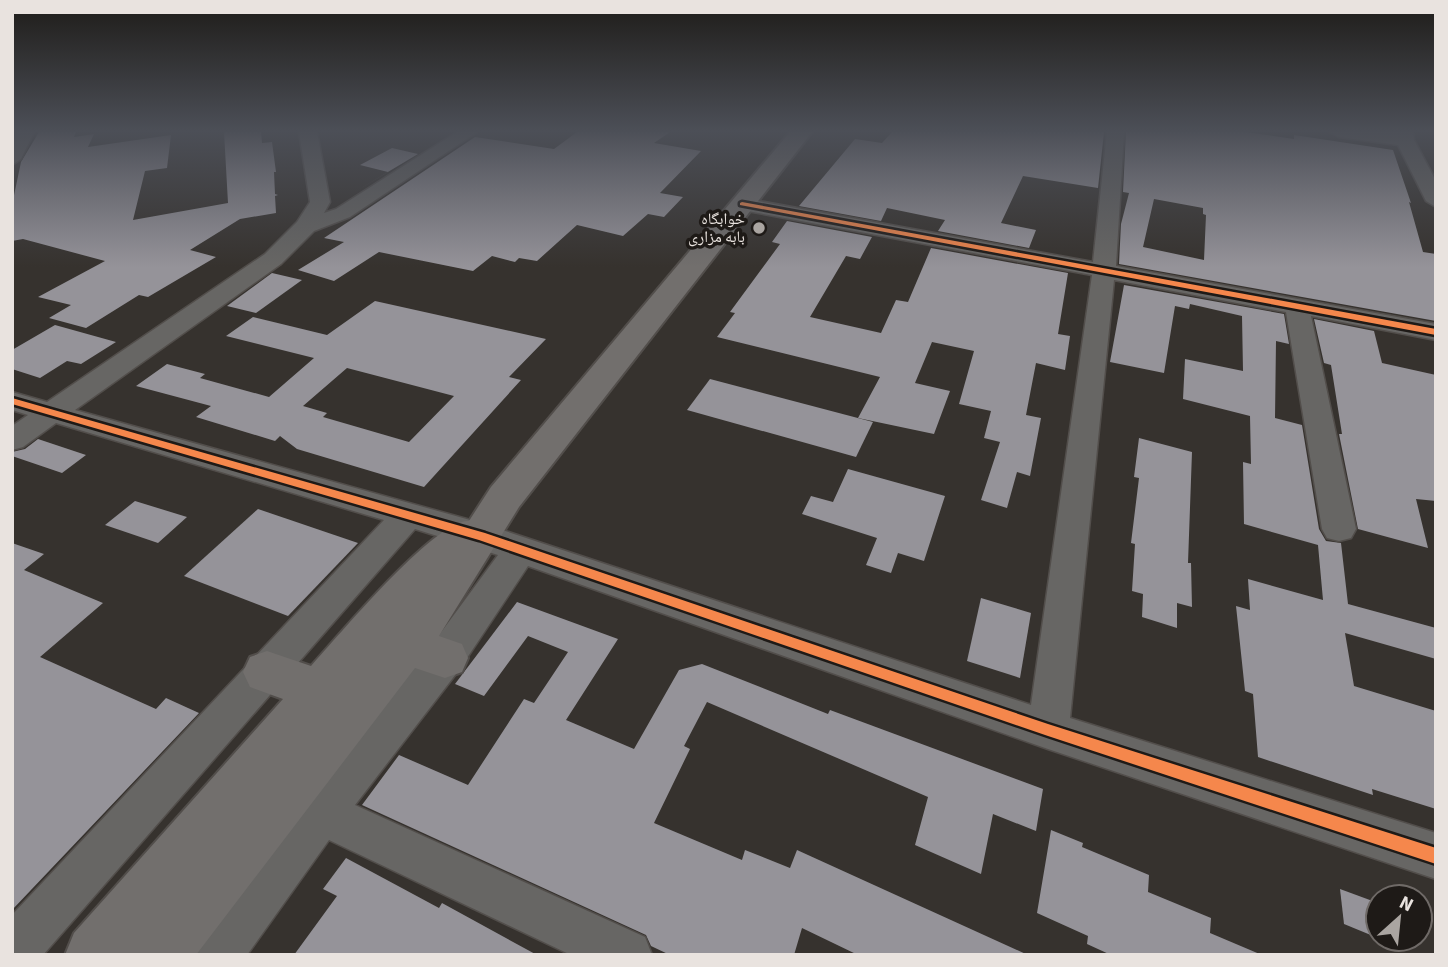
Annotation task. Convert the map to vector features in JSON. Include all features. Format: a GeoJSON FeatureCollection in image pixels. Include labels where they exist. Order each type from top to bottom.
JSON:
{"type":"FeatureCollection","features":[{"type":"Feature","properties":{"kind":"main road"},"geometry":{"type":"LineString","coordinates":[[158,955],[425,652],[436,607],[764,177]]}},
{"type":"Feature","properties":{"kind":"main road"},"geometry":{"type":"LineString","coordinates":[[96,955],[402,594],[494,529]]}},
{"type":"Feature","properties":{"kind":"main road"},"geometry":{"type":"LineString","coordinates":[[267,672],[320,691]]}},
{"type":"Feature","properties":{"kind":"street"},"geometry":{"type":"LineString","coordinates":[[12,440],[273,259],[306,226],[320,202],[316,177]]}},
{"type":"Feature","properties":{"kind":"street"},"geometry":{"type":"LineString","coordinates":[[306,226],[343,213],[398,177]]}},
{"type":"Feature","properties":{"kind":"street"},"geometry":{"type":"LineString","coordinates":[[1048,730],[1104,269],[1112,177]]}},
{"type":"Feature","properties":{"kind":"street"},"geometry":{"type":"LineString","coordinates":[[1425,177],[1436,201]]}},
{"type":"Feature","properties":{"kind":"street"},"geometry":{"type":"LineString","coordinates":[[742,204],[1436,332]]}},
{"type":"Feature","properties":{"kind":"street"},"geometry":{"type":"LineString","coordinates":[[1297,306],[1339,529]]}},
{"type":"Feature","properties":{"kind":"street"},"geometry":{"type":"LineString","coordinates":[[12,401],[408,516],[494,529],[1048,730],[1436,856]]}},
{"type":"Feature","properties":{"kind":"street"},"geometry":{"type":"LineString","coordinates":[[12,952],[408,516]]}},
{"type":"Feature","properties":{"kind":"street"},"geometry":{"type":"LineString","coordinates":[[216,955],[321,813],[425,652]]}},
{"type":"Feature","properties":{"kind":"street"},"geometry":{"type":"LineString","coordinates":[[321,813],[627,955]]}},
{"type":"Feature","properties":{"kind":"building"},"geometry":{"type":"Polygon","coordinates":[[[18,177],[143,177],[133,220],[228,203],[227,177],[274,177],[275,194],[278,195],[275,196],[276,213],[240,219],[190,250],[216,257],[148,297],[139,295],[86,328],[49,318],[71,305],[38,297],[105,261],[23,239],[12,241],[13,200],[18,177]]]}},
{"type":"Feature","properties":{"kind":"building"},"geometry":{"type":"Polygon","coordinates":[[[415,177],[675,177],[660,193],[683,197],[664,217],[648,214],[623,236],[577,225],[537,261],[519,258],[515,262],[492,256],[473,271],[379,252],[334,281],[298,270],[344,242],[324,238],[415,177]]]}},
{"type":"Feature","properties":{"kind":"building"},"geometry":{"type":"Polygon","coordinates":[[[823,177],[1022,177],[1001,223],[1036,230],[1029,248],[938,231],[945,220],[887,208],[881,221],[799,206],[823,177]]]}},
{"type":"Feature","properties":{"kind":"building"},"geometry":{"type":"Polygon","coordinates":[[[1030,177],[1099,177],[1098,188],[1030,177]]]}},
{"type":"Feature","properties":{"kind":"building"},"geometry":{"type":"Polygon","coordinates":[[[1124,177],[1402,177],[1423,252],[1436,254],[1436,321],[1119,264],[1121,224],[1129,193],[1123,192],[1124,177]],[[1154,199],[1143,247],[1204,260],[1206,215],[1203,214],[1203,208],[1154,199]]]}},
{"type":"Feature","properties":{"kind":"building"},"geometry":{"type":"Polygon","coordinates":[[[787,221],[872,237],[860,259],[846,256],[810,317],[881,333],[896,300],[908,302],[931,248],[1068,273],[1058,334],[1070,336],[1065,370],[1036,363],[1026,415],[1041,418],[1030,476],[1017,472],[1007,508],[981,500],[1000,442],[984,438],[991,411],[959,404],[974,351],[932,342],[915,383],[950,391],[934,434],[858,418],[880,377],[717,337],[735,313],[730,312],[780,244],[772,242],[787,221]]]}},
{"type":"Feature","properties":{"kind":"building"},"geometry":{"type":"Polygon","coordinates":[[[272,273],[302,280],[256,313],[227,306],[272,273]]]}},
{"type":"Feature","properties":{"kind":"building"},"geometry":{"type":"Polygon","coordinates":[[[1124,285],[1284,314],[1289,344],[1276,341],[1275,418],[1302,425],[1319,529],[1326,541],[1341,543],[1348,604],[1436,628],[1436,659],[1345,633],[1354,686],[1436,711],[1436,809],[1372,789],[1373,795],[1258,757],[1253,694],[1245,691],[1236,606],[1250,610],[1248,579],[1323,600],[1318,545],[1244,524],[1243,462],[1251,464],[1250,416],[1183,399],[1185,359],[1243,371],[1242,316],[1190,304],[1189,309],[1175,306],[1164,373],[1110,362],[1124,285]]]}},
{"type":"Feature","properties":{"kind":"building"},"geometry":{"type":"Polygon","coordinates":[[[375,301],[546,339],[509,377],[521,380],[424,487],[297,449],[280,436],[275,441],[196,417],[211,406],[136,386],[167,364],[205,374],[200,378],[269,397],[314,358],[226,336],[253,317],[327,335],[375,301]],[[347,368],[303,406],[327,413],[323,417],[409,442],[454,396],[347,368]]]}},
{"type":"Feature","properties":{"kind":"building"},"geometry":{"type":"Polygon","coordinates":[[[1314,319],[1374,331],[1382,363],[1436,375],[1436,501],[1416,499],[1428,548],[1358,529],[1339,434],[1342,434],[1331,365],[1324,363],[1314,319]]]}},
{"type":"Feature","properties":{"kind":"building"},"geometry":{"type":"Polygon","coordinates":[[[55,325],[116,342],[81,364],[67,361],[40,378],[12,369],[12,350],[55,325]]]}},
{"type":"Feature","properties":{"kind":"building"},"geometry":{"type":"Polygon","coordinates":[[[710,379],[873,422],[856,457],[687,410],[710,379]]]}},
{"type":"Feature","properties":{"kind":"building"},"geometry":{"type":"Polygon","coordinates":[[[1139,438],[1192,452],[1188,563],[1191,563],[1192,607],[1177,603],[1177,628],[1142,617],[1143,594],[1132,591],[1135,544],[1131,543],[1139,478],[1134,477],[1139,438]]]}},
{"type":"Feature","properties":{"kind":"building"},"geometry":{"type":"Polygon","coordinates":[[[38,439],[86,455],[62,473],[12,456],[12,452],[25,449],[38,439]]]}},
{"type":"Feature","properties":{"kind":"building"},"geometry":{"type":"Polygon","coordinates":[[[848,469],[945,496],[924,561],[898,553],[891,573],[866,565],[877,538],[802,514],[811,496],[833,502],[848,469]]]}},
{"type":"Feature","properties":{"kind":"building"},"geometry":{"type":"Polygon","coordinates":[[[135,501],[187,517],[158,543],[105,525],[135,501]]]}},
{"type":"Feature","properties":{"kind":"building"},"geometry":{"type":"Polygon","coordinates":[[[258,509],[358,543],[288,616],[184,576],[258,509]]]}},
{"type":"Feature","properties":{"kind":"building"},"geometry":{"type":"Polygon","coordinates":[[[12,543],[44,554],[24,570],[103,603],[40,657],[156,709],[166,698],[199,713],[12,910],[12,543]]]}},
{"type":"Feature","properties":{"kind":"building"},"geometry":{"type":"Polygon","coordinates":[[[981,598],[1031,613],[1020,678],[967,661],[981,598]]]}},
{"type":"Feature","properties":{"kind":"building"},"geometry":{"type":"Polygon","coordinates":[[[517,602],[618,639],[566,720],[634,749],[679,670],[702,664],[828,714],[830,710],[1043,789],[1036,831],[993,814],[981,874],[915,845],[928,797],[707,702],[684,746],[690,749],[654,823],[742,860],[745,850],[790,868],[797,850],[1028,955],[858,955],[802,928],[794,955],[670,955],[651,946],[646,935],[362,805],[399,755],[468,785],[524,699],[534,703],[568,652],[528,636],[484,696],[455,684],[517,602]]]}},
{"type":"Feature","properties":{"kind":"building"},"geometry":{"type":"Polygon","coordinates":[[[1051,830],[1083,843],[1082,847],[1149,875],[1148,892],[1211,918],[1210,933],[1262,955],[1111,955],[1087,944],[1088,936],[1037,913],[1051,830]]]}},
{"type":"Feature","properties":{"kind":"building"},"geometry":{"type":"Polygon","coordinates":[[[346,858],[439,908],[442,903],[537,955],[294,955],[337,896],[323,889],[346,858]]]}},
{"type":"Feature","properties":{"kind":"building"},"geometry":{"type":"Polygon","coordinates":[[[1340,889],[1364,898],[1364,932],[1344,924],[1340,889]]]}},
{"type":"Feature","properties":{"kind":"cycle path"},"geometry":{"type":"LineString","coordinates":[[742,204],[1436,332]]}},
{"type":"Feature","properties":{"kind":"cycle path"},"geometry":{"type":"LineString","coordinates":[[12,401],[481,536],[1048,730],[1436,856]]}},
{"type":"Feature","properties":{"kind":"place","name":"خوابگاه بابه مزاری"},"geometry":{"type":"Point","coordinates":[759,228]}}]}
